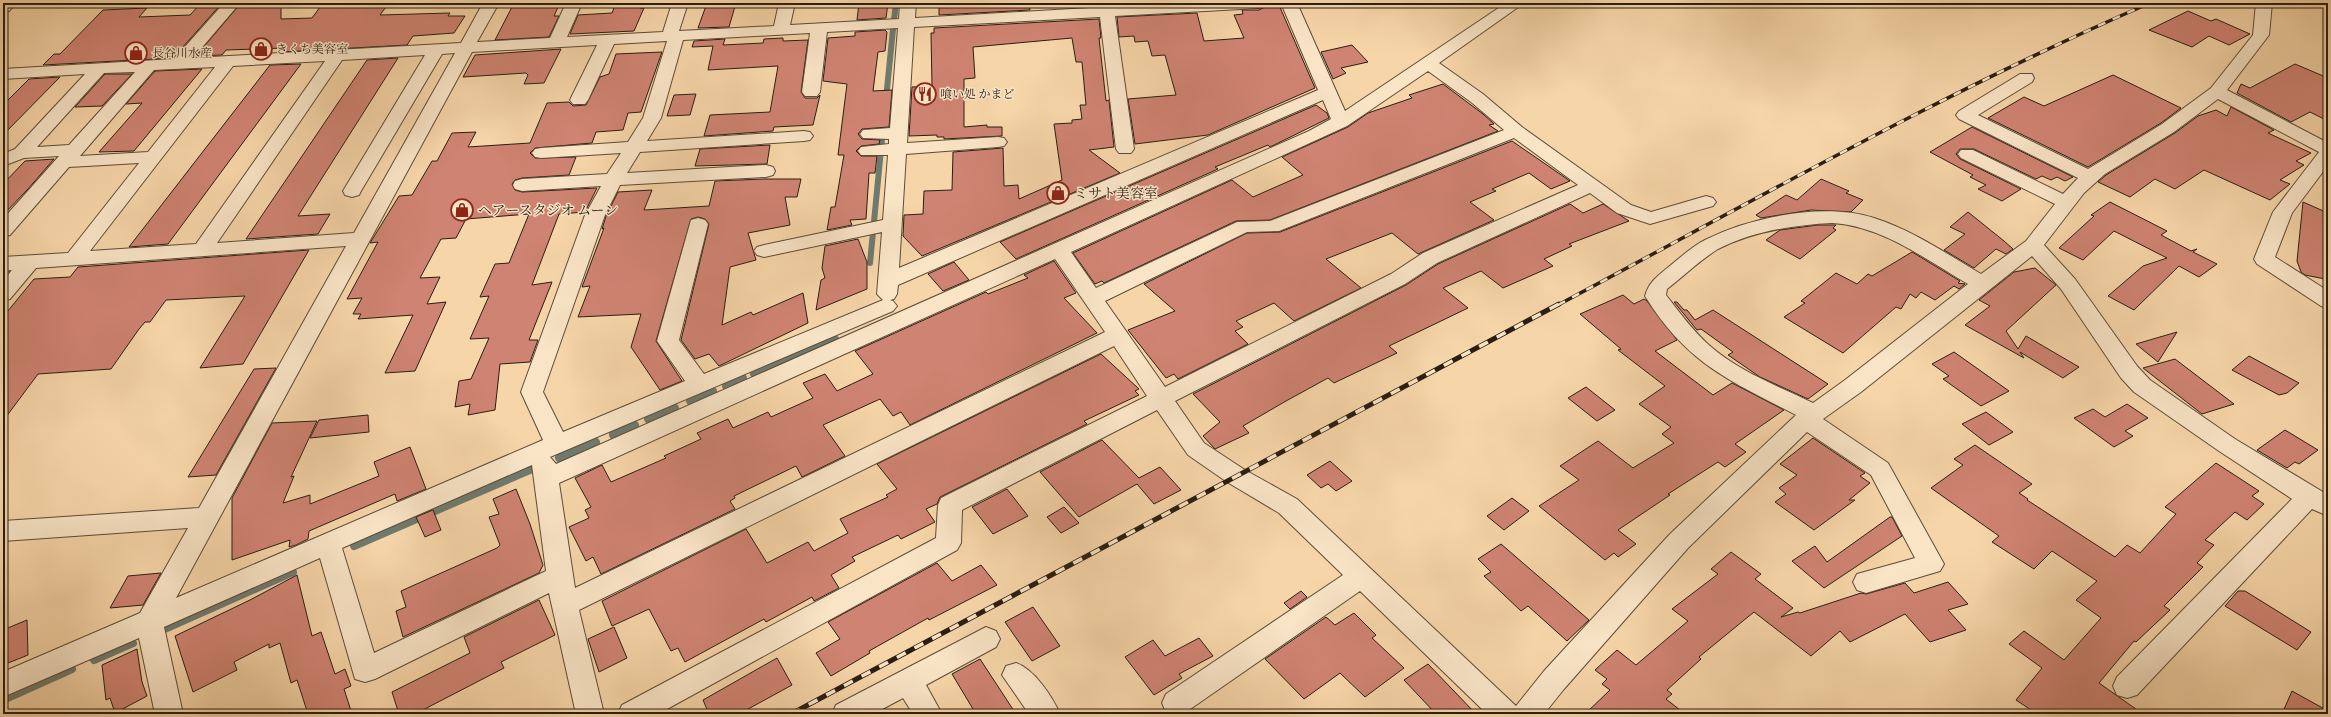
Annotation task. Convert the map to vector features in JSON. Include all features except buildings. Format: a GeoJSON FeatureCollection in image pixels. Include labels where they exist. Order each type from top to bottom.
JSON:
{"type":"FeatureCollection","features":[{"type":"Feature","properties":{"kind":"street"},"geometry":{"type":"LineString","coordinates":[[3,8],[8,3]]}},
{"type":"Feature","properties":{"kind":"street"},"geometry":{"type":"LineString","coordinates":[[178,65],[232,3]]}},
{"type":"Feature","properties":{"kind":"street"},"geometry":{"type":"LineString","coordinates":[[169,714],[149,622],[464,49],[491,3]]}},
{"type":"Feature","properties":{"kind":"street"},"geometry":{"type":"LineString","coordinates":[[556,43],[574,3]]}},
{"type":"Feature","properties":{"kind":"street"},"geometry":{"type":"LineString","coordinates":[[590,714],[564,605],[547,478],[550,447],[532,392],[595,215],[614,179],[652,118],[680,3]]}},
{"type":"Feature","properties":{"kind":"street"},"geometry":{"type":"LineString","coordinates":[[781,31],[787,3]]}},
{"type":"Feature","properties":{"kind":"street"},"geometry":{"type":"LineString","coordinates":[[885,316],[888,281],[880,226],[883,142],[907,24],[908,3]]}},
{"type":"Feature","properties":{"kind":"street"},"geometry":{"type":"LineString","coordinates":[[3,74],[336,57],[607,40],[907,24],[1064,9],[1107,12],[1155,6],[1259,3]]}},
{"type":"Feature","properties":{"kind":"street"},"geometry":{"type":"LineString","coordinates":[[1289,3],[1342,122]]}},
{"type":"Feature","properties":{"kind":"street"},"geometry":{"type":"LineString","coordinates":[[3,685],[550,447],[700,385],[885,316],[1058,248],[1342,122],[1430,64],[1516,3]]}},
{"type":"Feature","properties":{"kind":"street"},"geometry":{"type":"LineString","coordinates":[[1527,714],[1554,680],[1679,541],[1810,416],[1853,386],[1982,283],[2033,245],[2067,203],[2098,170],[2168,128],[2217,92],[2262,35],[2264,3]]}},
{"type":"Feature","properties":{"kind":"street"},"geometry":{"type":"LineString","coordinates":[[1107,12],[1125,149]]}},
{"type":"Feature","properties":{"kind":"street"},"geometry":{"type":"LineString","coordinates":[[811,92],[820,29]]}},
{"type":"Feature","properties":{"kind":"street"},"geometry":{"type":"LineString","coordinates":[[579,100],[607,40]]}},
{"type":"Feature","properties":{"kind":"street"},"geometry":{"type":"LineString","coordinates":[[352,191],[436,50]]}},
{"type":"Feature","properties":{"kind":"street"},"geometry":{"type":"LineString","coordinates":[[202,250],[336,57]]}},
{"type":"Feature","properties":{"kind":"street"},"geometry":{"type":"LineString","coordinates":[[74,259],[227,63]]}},
{"type":"Feature","properties":{"kind":"street"},"geometry":{"type":"LineString","coordinates":[[1430,64],[1477,98],[1516,131],[1624,209],[1650,218],[1706,202]]}},
{"type":"Feature","properties":{"kind":"street"},"geometry":{"type":"LineString","coordinates":[[3,231],[148,67]]}},
{"type":"Feature","properties":{"kind":"street"},"geometry":{"type":"LineString","coordinates":[[21,153],[99,69]]}},
{"type":"Feature","properties":{"kind":"street"},"geometry":{"type":"LineString","coordinates":[[2026,78],[1965,114],[2090,177]]}},
{"type":"Feature","properties":{"kind":"street"},"geometry":{"type":"LineString","coordinates":[[888,281],[1328,92]]}},
{"type":"Feature","properties":{"kind":"street"},"geometry":{"type":"LineString","coordinates":[[2217,92],[2328,152],[2283,212],[2264,259],[2328,301]]}},
{"type":"Feature","properties":{"kind":"street"},"geometry":{"type":"LineString","coordinates":[[1092,299],[1244,226],[1272,227],[1516,131]]}},
{"type":"Feature","properties":{"kind":"street"},"geometry":{"type":"LineString","coordinates":[[541,153],[804,136]]}},
{"type":"Feature","properties":{"kind":"street"},"geometry":{"type":"LineString","coordinates":[[883,142],[998,142]]}},
{"type":"Feature","properties":{"kind":"street"},"geometry":{"type":"LineString","coordinates":[[3,160],[21,153],[69,156],[154,157]]}},
{"type":"Feature","properties":{"kind":"street"},"geometry":{"type":"LineString","coordinates":[[1967,154],[2067,203]]}},
{"type":"Feature","properties":{"kind":"street"},"geometry":{"type":"LineString","coordinates":[[522,184],[766,171]]}},
{"type":"Feature","properties":{"kind":"street"},"geometry":{"type":"LineString","coordinates":[[632,714],[948,543],[950,506],[1398,279],[1430,258],[1591,186]]}},
{"type":"Feature","properties":{"kind":"street"},"geometry":{"type":"LineString","coordinates":[[1866,582],[1931,564],[1880,469],[1810,416],[1729,370],[1703,352],[1684,332],[1655,296],[1658,286],[1711,246],[1742,234],[1770,224],[1843,217],[1866,222],[1894,234],[1982,283]]}},
{"type":"Feature","properties":{"kind":"street"},"geometry":{"type":"LineString","coordinates":[[698,224],[668,341],[700,385]]}},
{"type":"Feature","properties":{"kind":"street"},"geometry":{"type":"LineString","coordinates":[[764,252],[880,226]]}},
{"type":"Feature","properties":{"kind":"street"},"geometry":{"type":"LineString","coordinates":[[3,264],[360,239]]}},
{"type":"Feature","properties":{"kind":"street"},"geometry":{"type":"LineString","coordinates":[[2033,245],[2068,284],[2129,372],[2142,386],[2228,445],[2319,502],[2127,686]]}},
{"type":"Feature","properties":{"kind":"street"},"geometry":{"type":"LineString","coordinates":[[1058,248],[1196,449],[1236,476],[1288,506],[1506,714]]}},
{"type":"Feature","properties":{"kind":"street"},"geometry":{"type":"LineString","coordinates":[[3,294],[30,262]]}},
{"type":"Feature","properties":{"kind":"street"},"geometry":{"type":"LineString","coordinates":[[547,478],[885,316]]}},
{"type":"Feature","properties":{"kind":"street"},"geometry":{"type":"LineString","coordinates":[[564,605],[1117,335]]}},
{"type":"Feature","properties":{"kind":"street"},"geometry":{"type":"LineString","coordinates":[[3,531],[207,517]]}},
{"type":"Feature","properties":{"kind":"street"},"geometry":{"type":"LineString","coordinates":[[328,543],[365,670],[560,576]]}},
{"type":"Feature","properties":{"kind":"street"},"geometry":{"type":"LineString","coordinates":[[1176,703],[1362,576]]}},
{"type":"Feature","properties":{"kind":"street"},"geometry":{"type":"LineString","coordinates":[[846,714],[986,639]]}},
{"type":"Feature","properties":{"kind":"street"},"geometry":{"type":"LineString","coordinates":[[1016,675],[1046,714]]}},
{"type":"Feature","properties":{"kind":"street"},"geometry":{"type":"LineString","coordinates":[[908,681],[928,714]]}},
{"type":"Feature","properties":{"kind":"waterway"},"geometry":{"type":"LineString","coordinates":[[894,20],[896,3]]}},
{"type":"Feature","properties":{"kind":"waterway"},"geometry":{"type":"LineString","coordinates":[[886,99],[893,29]]}},
{"type":"Feature","properties":{"kind":"waterway"},"geometry":{"type":"LineString","coordinates":[[870,263],[883,129]]}},
{"type":"Feature","properties":{"kind":"waterway"},"geometry":{"type":"LineString","coordinates":[[754,374],[835,339]]}},
{"type":"Feature","properties":{"kind":"waterway"},"geometry":{"type":"LineString","coordinates":[[726,386],[743,378]]}},
{"type":"Feature","properties":{"kind":"waterway"},"geometry":{"type":"LineString","coordinates":[[690,401],[713,391]]}},
{"type":"Feature","properties":{"kind":"waterway"},"geometry":{"type":"LineString","coordinates":[[648,419],[675,408]]}},
{"type":"Feature","properties":{"kind":"waterway"},"geometry":{"type":"LineString","coordinates":[[613,435],[635,425]]}},
{"type":"Feature","properties":{"kind":"waterway"},"geometry":{"type":"LineString","coordinates":[[559,458],[596,442]]}},
{"type":"Feature","properties":{"kind":"waterway"},"geometry":{"type":"LineString","coordinates":[[354,546],[532,469]]}},
{"type":"Feature","properties":{"kind":"waterway"},"geometry":{"type":"LineString","coordinates":[[160,631],[293,572]]}},
{"type":"Feature","properties":{"kind":"waterway"},"geometry":{"type":"LineString","coordinates":[[94,660],[133,643]]}},
{"type":"Feature","properties":{"kind":"waterway"},"geometry":{"type":"LineString","coordinates":[[3,700],[72,669]]}},
{"type":"Feature","properties":{"kind":"railway"},"geometry":{"type":"LineString","coordinates":[[1558,305],[1924,110],[2074,37],[2150,3]]}},
{"type":"Feature","properties":{"kind":"railway"},"geometry":{"type":"LineString","coordinates":[[791,714],[1559,304]]}},
{"type":"Feature","properties":{"kind":"place","name":"きくち美容室"},"geometry":{"type":"Point","coordinates":[261,49]}},
{"type":"Feature","properties":{"kind":"place","name":"長谷川水産"},"geometry":{"type":"Point","coordinates":[136,53]}},
{"type":"Feature","properties":{"kind":"place","name":"喰い処 かまど"},"geometry":{"type":"Point","coordinates":[925,94]}},
{"type":"Feature","properties":{"kind":"place","name":"ミサト美容室"},"geometry":{"type":"Point","coordinates":[1058,193]}},
{"type":"Feature","properties":{"kind":"place","name":"ヘアースタジオ ムーン"},"geometry":{"type":"Point","coordinates":[462,210]}}]}
